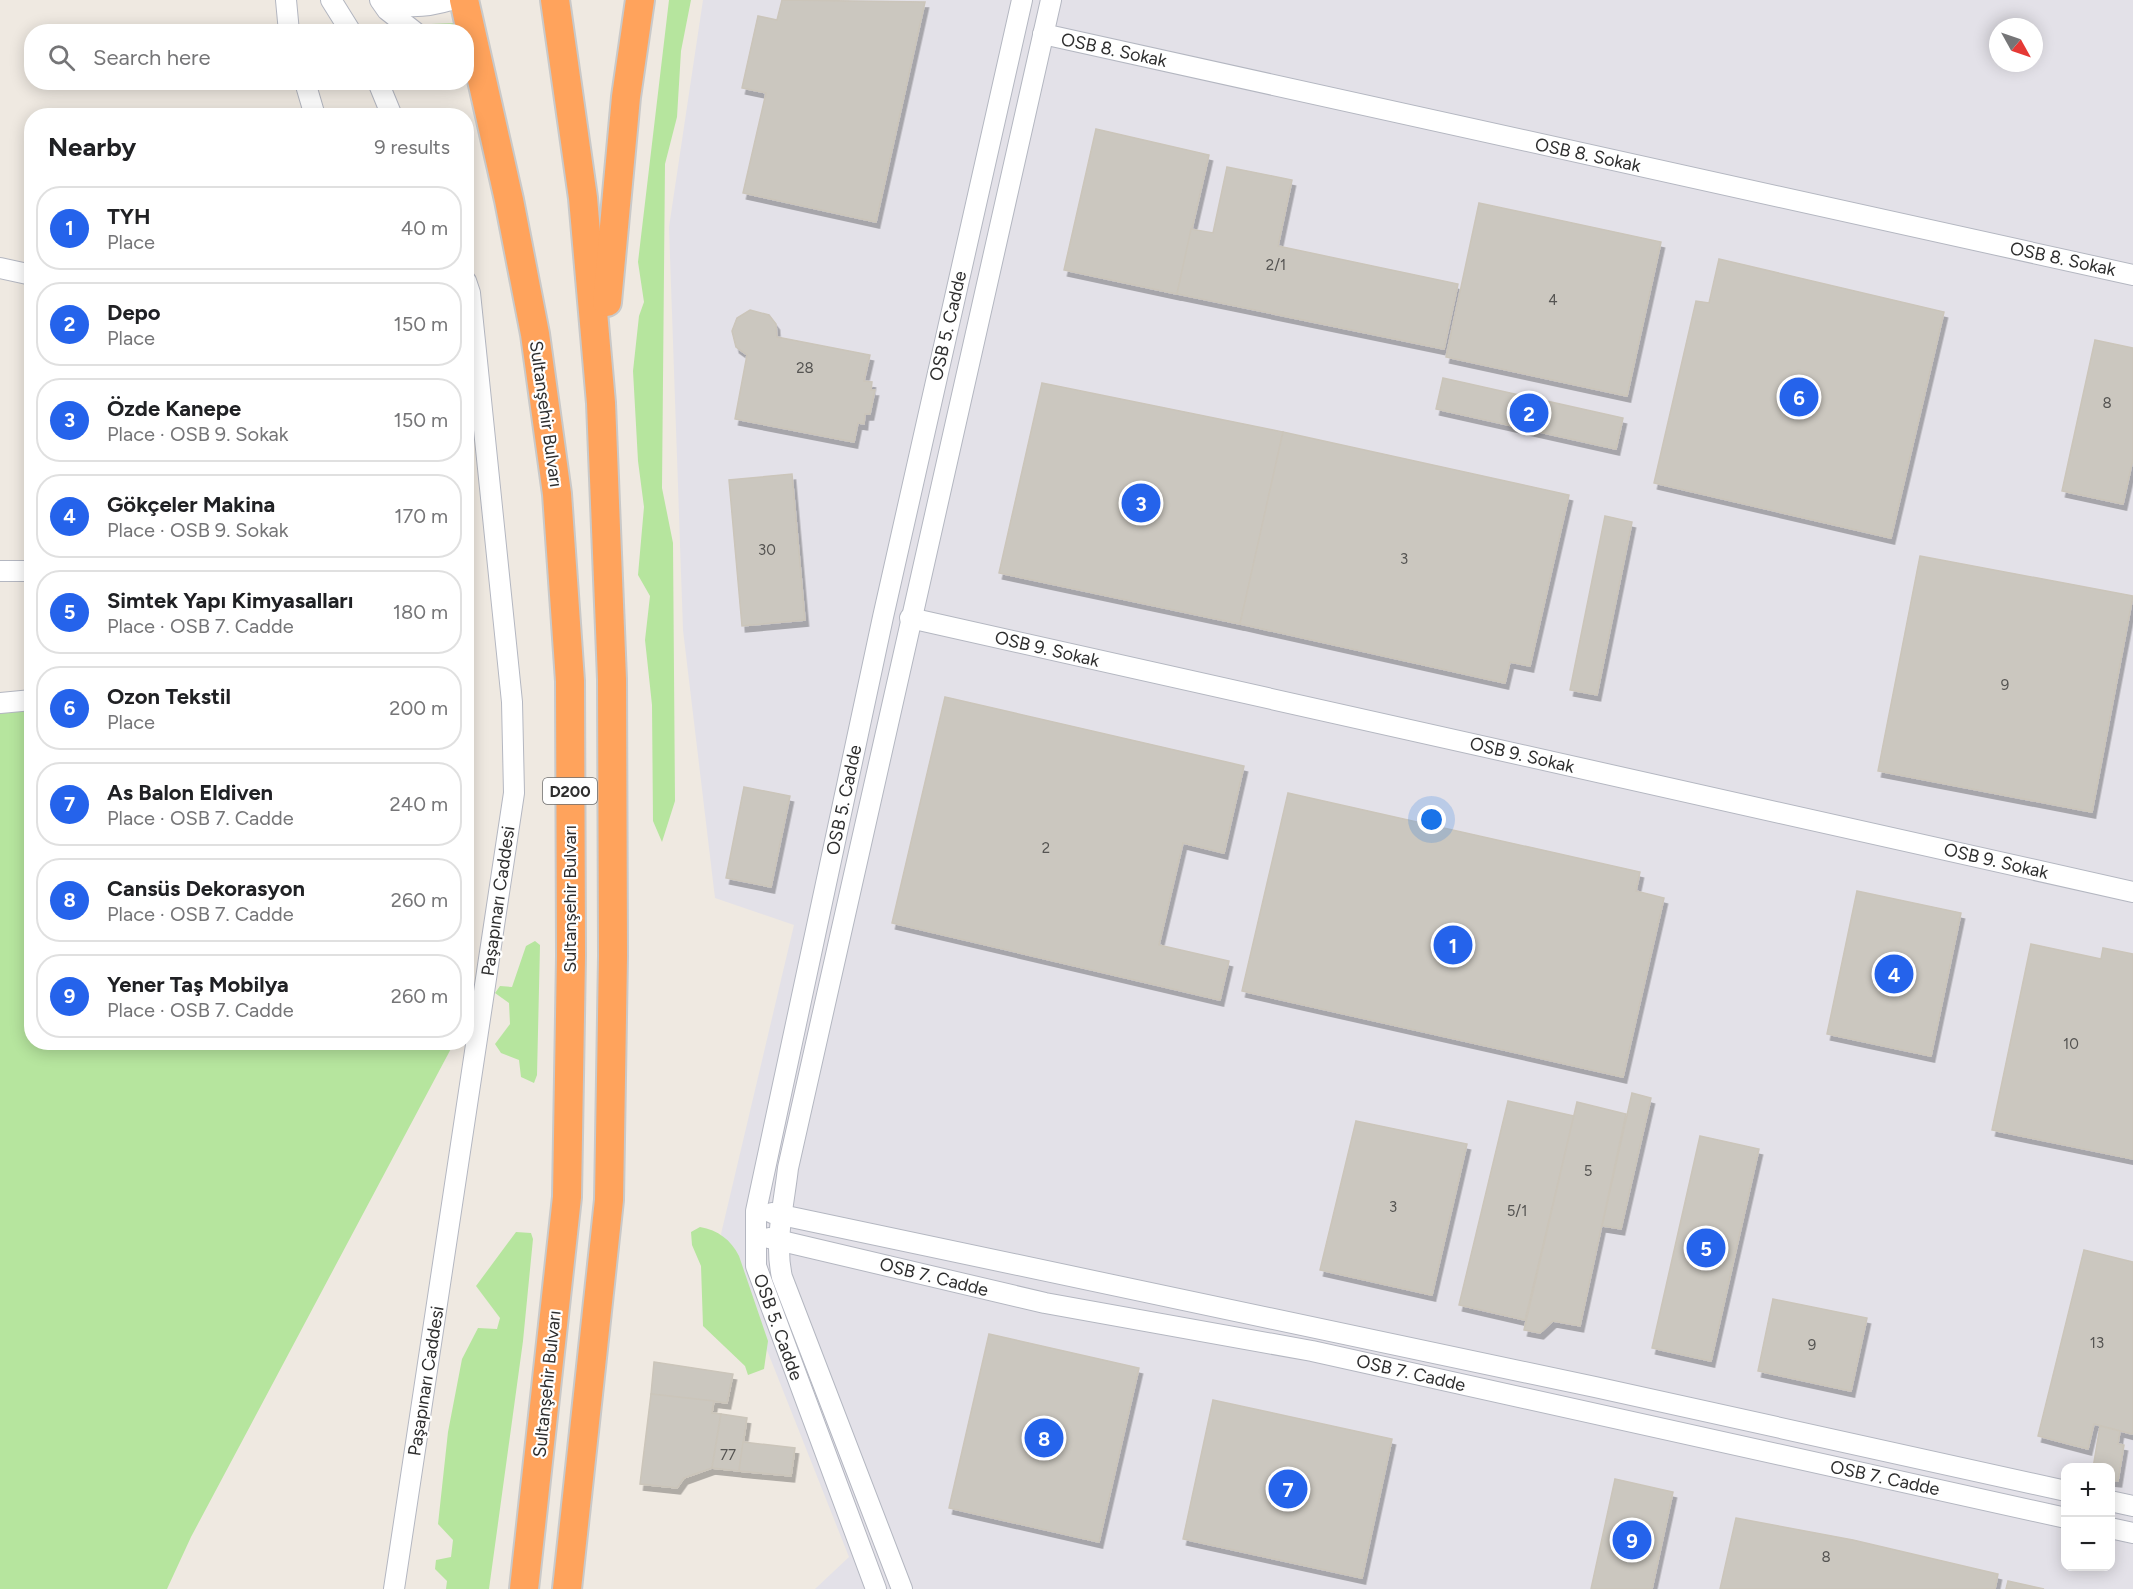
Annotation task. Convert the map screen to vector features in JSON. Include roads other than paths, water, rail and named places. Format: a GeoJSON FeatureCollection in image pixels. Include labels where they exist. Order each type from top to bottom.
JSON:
{"type":"FeatureCollection","features":[{"type":"Feature","properties":{"kind":"highway","name":"Sultanşehir Bulvarı"},"geometry":{"type":"LineString","coordinates":[[464,0],[467,24]]}},
{"type":"Feature","properties":{"kind":"highway","name":"D200"},"geometry":{"type":"LineString","coordinates":[[555,0],[583,198],[601,403],[612,679],[613,956],[609,1200],[567,1589]]}},
{"type":"Feature","properties":{"kind":"highway"},"geometry":{"type":"LineString","coordinates":[[601,403],[611,243],[626,97],[640,0]]}},
{"type":"Feature","properties":{"kind":"highway","name":"Sultanşehir Bulvarı"},"geometry":{"type":"LineString","coordinates":[[474,77],[509,200],[535,334],[557,494],[570,681],[571,956],[567,1197],[524,1589]]}},
{"type":"Feature","properties":{"kind":"street"},"geometry":{"type":"LineString","coordinates":[[286,0],[288,24]]}},
{"type":"Feature","properties":{"kind":"street"},"geometry":{"type":"LineString","coordinates":[[331,0],[346,24]]}},
{"type":"Feature","properties":{"kind":"street"},"geometry":{"type":"LineString","coordinates":[[381,0],[407,7],[436,5],[451,0]]}},
{"type":"Feature","properties":{"kind":"street"},"geometry":{"type":"LineString","coordinates":[[381,0],[387,10],[405,24]]}},
{"type":"Feature","properties":{"kind":"street","name":"OSB 5. Cadde"},"geometry":{"type":"LineString","coordinates":[[876,1589],[770,1310],[756,1266],[754,1235],[756,1211],[885,605],[1022,0]]}},
{"type":"Feature","properties":{"kind":"street"},"geometry":{"type":"LineString","coordinates":[[902,1589],[782,1277],[778,1262],[779,1239],[788,1168],[1051,0]]}},
{"type":"Feature","properties":{"kind":"street","name":"OSB 8. Sokak"},"geometry":{"type":"LineString","coordinates":[[1043,34],[2133,275]]}},
{"type":"Feature","properties":{"kind":"street"},"geometry":{"type":"LineString","coordinates":[[307,90],[313,108]]}},
{"type":"Feature","properties":{"kind":"street"},"geometry":{"type":"LineString","coordinates":[[381,90],[389,108]]}},
{"type":"Feature","properties":{"kind":"street"},"geometry":{"type":"LineString","coordinates":[[0,268],[24,273]]}},
{"type":"Feature","properties":{"kind":"street","name":"Paşapınarı Caddesi"},"geometry":{"type":"LineString","coordinates":[[394,1589],[514,793],[512,702],[474,332]]}},
{"type":"Feature","properties":{"kind":"street"},"geometry":{"type":"LineString","coordinates":[[0,571],[24,571]]}},
{"type":"Feature","properties":{"kind":"street","name":"OSB 9. Sokak"},"geometry":{"type":"LineString","coordinates":[[910,618],[2133,892]]}},
{"type":"Feature","properties":{"kind":"street"},"geometry":{"type":"LineString","coordinates":[[0,704],[24,701]]}},
{"type":"Feature","properties":{"kind":"street","name":"OSB 7. Cadde"},"geometry":{"type":"LineString","coordinates":[[756,1211],[1584,1385],[2061,1490]]}},
{"type":"Feature","properties":{"kind":"street","name":"OSB 7. Cadde"},"geometry":{"type":"LineString","coordinates":[[754,1235],[1045,1303],[1312,1351],[2061,1517]]}},
{"type":"Feature","properties":{"kind":"street"},"geometry":{"type":"LineString","coordinates":[[2115,1502],[2133,1506]]}},
{"type":"Feature","properties":{"kind":"street"},"geometry":{"type":"LineString","coordinates":[[2115,1529],[2133,1533]]}},
{"type":"Feature","properties":{"kind":"place","name":"Ozon Tekstil"},"geometry":{"type":"Point","coordinates":[1799,397]}},
{"type":"Feature","properties":{"kind":"place","name":"Depo"},"geometry":{"type":"Point","coordinates":[1529,413]}},
{"type":"Feature","properties":{"kind":"place","name":"Özde Kanepe"},"geometry":{"type":"Point","coordinates":[1141,503]}},
{"type":"Feature","properties":{"kind":"place","name":"TYH"},"geometry":{"type":"Point","coordinates":[1453,945]}},
{"type":"Feature","properties":{"kind":"place","name":"Gökçeler Makina"},"geometry":{"type":"Point","coordinates":[1894,974]}},
{"type":"Feature","properties":{"kind":"place","name":"Simtek Yapı Kimyasalları"},"geometry":{"type":"Point","coordinates":[1706,1248]}},
{"type":"Feature","properties":{"kind":"place","name":"Cansüs Dekorasyon"},"geometry":{"type":"Point","coordinates":[1044,1438]}},
{"type":"Feature","properties":{"kind":"place","name":"As Balon Eldiven"},"geometry":{"type":"Point","coordinates":[1288,1489]}},
{"type":"Feature","properties":{"kind":"place","name":"Yener Taş Mobilya"},"geometry":{"type":"Point","coordinates":[1632,1540]}}]}
